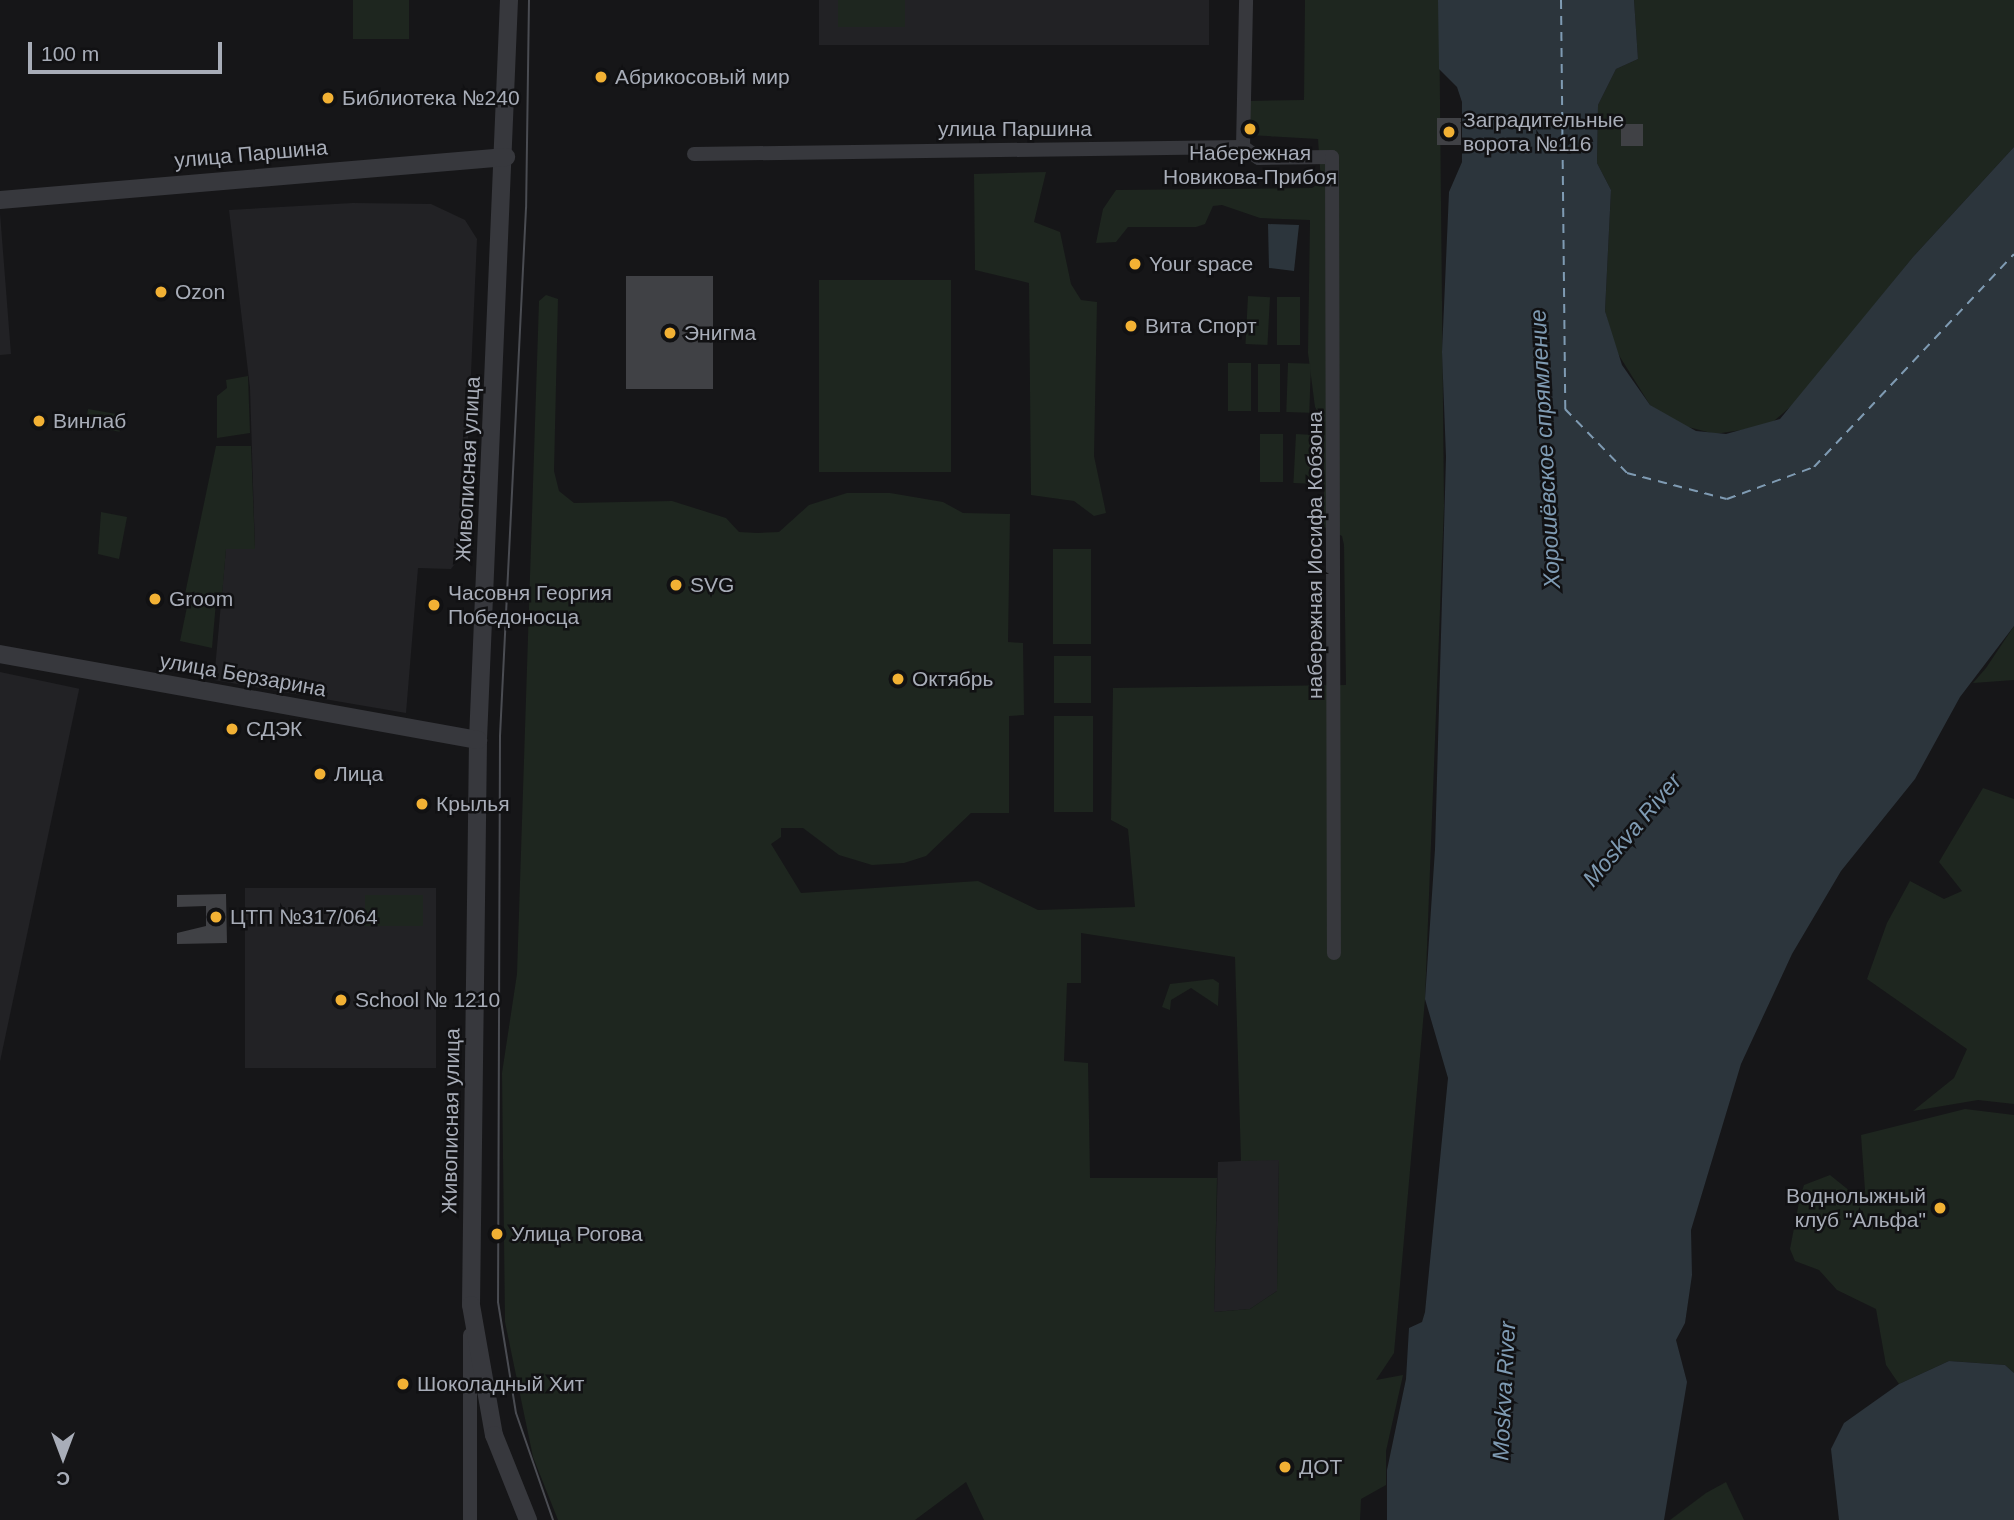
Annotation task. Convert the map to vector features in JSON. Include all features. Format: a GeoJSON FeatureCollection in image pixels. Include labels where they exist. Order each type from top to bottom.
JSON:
{"type":"FeatureCollection","features":[{"type":"Feature","properties":{"kind":"street","name":"Живописная улица"},"geometry":{"type":"LineString","coordinates":[[509,0],[506,157],[478,740],[471,1305],[494,1435],[528,1520]]}},
{"type":"Feature","properties":{"kind":"street"},"geometry":{"type":"LineString","coordinates":[[1243,148],[1246,0]]}},
{"type":"Feature","properties":{"kind":"street","name":"улица Паршина"},"geometry":{"type":"LineString","coordinates":[[694,154],[1243,148],[1259,158],[1332,157]]}},
{"type":"Feature","properties":{"kind":"street","name":"улица Паршина"},"geometry":{"type":"LineString","coordinates":[[0,200],[506,157]]}},
{"type":"Feature","properties":{"kind":"street","name":"набережная Иосифа Кобзона"},"geometry":{"type":"LineString","coordinates":[[1332,157],[1334,953]]}},
{"type":"Feature","properties":{"kind":"street","name":"улица Берзарина"},"geometry":{"type":"LineString","coordinates":[[0,654],[478,740]]}},
{"type":"Feature","properties":{"kind":"street"},"geometry":{"type":"LineString","coordinates":[[470,1520],[471,1305]]}},
{"type":"Feature","properties":{"kind":"shaded area"},"geometry":{"type":"Polygon","coordinates":[[[353,0],[409,0],[409,39],[353,39],[353,0]]]}},
{"type":"Feature","properties":{"kind":"shaded area"},"geometry":{"type":"Polygon","coordinates":[[[819,0],[1209,0],[1209,45],[819,45],[819,0]]]}},
{"type":"Feature","properties":{"kind":"shaded area"},"geometry":{"type":"Polygon","coordinates":[[[838,0],[905,0],[905,27],[838,27],[838,0]]]}},
{"type":"Feature","properties":{"kind":"shaded area"},"geometry":{"type":"Polygon","coordinates":[[[1305,0],[1439,0],[1444,506],[1425,999],[1394,1353],[1376,1380],[1403,1375],[1386,1451],[1386,1485],[1361,1499],[1360,1520],[984,1520],[966,1482],[915,1520],[558,1520],[533,1457],[505,1322],[502,1073],[517,974],[539,301],[546,295],[558,299],[554,471],[559,491],[574,503],[672,501],[726,518],[739,532],[757,533],[779,532],[809,505],[847,493],[890,493],[943,502],[963,513],[1010,514],[1008,642],[1023,643],[1024,715],[1009,716],[1009,813],[971,813],[926,856],[904,863],[872,865],[839,855],[803,828],[781,828],[781,837],[771,844],[801,893],[978,881],[1038,910],[1135,907],[1128,829],[1111,820],[1113,688],[1346,685],[1344,545],[1342,536],[1324,527],[1324,422],[1315,407],[1308,353],[1310,220],[1260,218],[1222,205],[1213,206],[1205,224],[1196,227],[1128,227],[1116,242],[1096,243],[1103,209],[1116,190],[1312,188],[1321,182],[1318,139],[1248,135],[1248,101],[1304,100],[1305,0]],[[1081,933],[1081,983],[1067,983],[1064,1061],[1088,1063],[1090,1178],[1217,1178],[1214,1312],[1250,1309],[1277,1291],[1279,1160],[1241,1161],[1235,957],[1081,933]]]}},
{"type":"Feature","properties":{"kind":"shaded area"},"geometry":{"type":"Polygon","coordinates":[[[1634,0],[2014,0],[2014,147],[1913,257],[1796,402],[1768,426],[1715,434],[1677,424],[1650,405],[1615,349],[1605,311],[1611,190],[1597,163],[1598,105],[1616,69],[1638,59],[1634,0]]]}},
{"type":"Feature","properties":{"kind":"shaded area"},"geometry":{"type":"Polygon","coordinates":[[[1046,172],[1034,222],[1060,232],[1071,284],[1081,300],[1097,302],[1094,456],[1106,513],[1094,516],[1074,501],[1031,495],[1029,283],[975,270],[974,174],[1046,172]]]}},
{"type":"Feature","properties":{"kind":"shaded area"},"geometry":{"type":"Polygon","coordinates":[[[353,203],[431,204],[465,220],[477,239],[463,553],[451,569],[418,568],[406,713],[214,680],[226,549],[255,549],[250,388],[229,210],[353,203]]]}},
{"type":"Feature","properties":{"kind":"shaded area"},"geometry":{"type":"Polygon","coordinates":[[[0,213],[11,354],[0,355],[0,213]]]}},
{"type":"Feature","properties":{"kind":"shaded area"},"geometry":{"type":"Polygon","coordinates":[[[819,280],[951,280],[951,472],[819,472],[819,280]]]}},
{"type":"Feature","properties":{"kind":"shaded area"},"geometry":{"type":"Polygon","coordinates":[[[1248,296],[1270,297],[1267,345],[1245,344],[1248,296]]]}},
{"type":"Feature","properties":{"kind":"shaded area"},"geometry":{"type":"Polygon","coordinates":[[[1277,297],[1300,297],[1300,345],[1277,345],[1277,297]]]}},
{"type":"Feature","properties":{"kind":"shaded area"},"geometry":{"type":"Polygon","coordinates":[[[1228,363],[1251,363],[1251,411],[1228,411],[1228,363]]]}},
{"type":"Feature","properties":{"kind":"shaded area"},"geometry":{"type":"Polygon","coordinates":[[[1288,363],[1311,364],[1309,413],[1286,412],[1288,363]]]}},
{"type":"Feature","properties":{"kind":"shaded area"},"geometry":{"type":"Polygon","coordinates":[[[1258,364],[1280,364],[1280,412],[1258,412],[1258,364]]]}},
{"type":"Feature","properties":{"kind":"shaded area"},"geometry":{"type":"Polygon","coordinates":[[[248,376],[250,433],[217,438],[217,396],[227,388],[226,380],[248,376]]]}},
{"type":"Feature","properties":{"kind":"shaded area"},"geometry":{"type":"Polygon","coordinates":[[[88,409],[122,415],[120,432],[85,426],[88,409]]]}},
{"type":"Feature","properties":{"kind":"shaded area"},"geometry":{"type":"Polygon","coordinates":[[[1260,434],[1283,434],[1283,482],[1260,482],[1260,434]]]}},
{"type":"Feature","properties":{"kind":"shaded area"},"geometry":{"type":"Polygon","coordinates":[[[1296,434],[1318,435],[1315,484],[1293,483],[1296,434]]]}},
{"type":"Feature","properties":{"kind":"shaded area"},"geometry":{"type":"Polygon","coordinates":[[[216,446],[251,446],[255,549],[226,549],[222,596],[196,596],[185,594],[216,446]]]}},
{"type":"Feature","properties":{"kind":"shaded area"},"geometry":{"type":"Polygon","coordinates":[[[101,512],[127,517],[119,559],[98,554],[101,512]]]}},
{"type":"Feature","properties":{"kind":"shaded area"},"geometry":{"type":"Polygon","coordinates":[[[1053,549],[1091,549],[1091,644],[1053,644],[1053,549]]]}},
{"type":"Feature","properties":{"kind":"shaded area"},"geometry":{"type":"Polygon","coordinates":[[[189,597],[216,602],[212,648],[180,641],[189,597]]]}},
{"type":"Feature","properties":{"kind":"shaded area"},"geometry":{"type":"Polygon","coordinates":[[[2014,626],[2014,680],[1973,683],[1986,668],[2014,626]]]}},
{"type":"Feature","properties":{"kind":"shaded area"},"geometry":{"type":"Polygon","coordinates":[[[1054,656],[1091,656],[1091,703],[1054,703],[1054,656]]]}},
{"type":"Feature","properties":{"kind":"shaded area"},"geometry":{"type":"Polygon","coordinates":[[[0,672],[79,689],[0,1062],[0,672]]]}},
{"type":"Feature","properties":{"kind":"shaded area"},"geometry":{"type":"Polygon","coordinates":[[[1054,716],[1093,716],[1093,812],[1054,812],[1054,716]]]}},
{"type":"Feature","properties":{"kind":"shaded area"},"geometry":{"type":"Polygon","coordinates":[[[1983,788],[2014,799],[2014,1104],[1978,1100],[1913,1111],[1954,1078],[1967,1049],[1867,979],[1887,923],[1910,881],[1944,899],[1962,891],[1939,862],[1983,788]]]}},
{"type":"Feature","properties":{"kind":"shaded area","name":"School № 1210"},"geometry":{"type":"Polygon","coordinates":[[[245,888],[436,888],[436,1068],[245,1068],[245,888]]]}},
{"type":"Feature","properties":{"kind":"shaded area"},"geometry":{"type":"Polygon","coordinates":[[[365,895],[423,895],[423,926],[365,926],[365,895]]]}},
{"type":"Feature","properties":{"kind":"shaded area"},"geometry":{"type":"Polygon","coordinates":[[[1213,979],[1219,983],[1218,1006],[1191,988],[1171,1000],[1170,1010],[1162,1007],[1170,984],[1213,979]]]}},
{"type":"Feature","properties":{"kind":"shaded area","name":"Воднолыжный клуб \"Альфа\""},"geometry":{"type":"Polygon","coordinates":[[[1965,1109],[2014,1115],[2014,1373],[2005,1365],[1949,1361],[1899,1384],[1886,1365],[1876,1309],[1837,1290],[1819,1270],[1795,1261],[1790,1249],[1800,1197],[1804,1185],[1830,1175],[1866,1204],[1861,1135],[1965,1109]]]}},
{"type":"Feature","properties":{"kind":"shaded area"},"geometry":{"type":"Polygon","coordinates":[[[1279,1159],[1277,1291],[1250,1309],[1214,1312],[1218,1162],[1279,1159]]]}},
{"type":"Feature","properties":{"kind":"shaded area"},"geometry":{"type":"Polygon","coordinates":[[[1726,1482],[1744,1520],[1670,1520],[1706,1493],[1726,1482]]]}},
{"type":"Feature","properties":{"kind":"water"},"geometry":{"type":"Polygon","coordinates":[[[1438,0],[1634,0],[1638,59],[1616,69],[1598,105],[1597,163],[1611,190],[1605,311],[1622,365],[1650,405],[1696,431],[1726,434],[1780,419],[1913,257],[2014,147],[2014,626],[1960,697],[1915,779],[1841,871],[1792,954],[1741,1064],[1691,1230],[1692,1275],[1685,1323],[1676,1340],[1687,1382],[1664,1520],[1387,1520],[1387,1470],[1406,1379],[1409,1328],[1422,1322],[1425,1312],[1448,1078],[1425,999],[1435,849],[1446,457],[1442,352],[1449,192],[1462,162],[1462,102],[1457,87],[1439,69],[1438,0]]]}},
{"type":"Feature","properties":{"kind":"water"},"geometry":{"type":"Polygon","coordinates":[[[1268,224],[1299,225],[1294,271],[1269,268],[1268,224]]]}},
{"type":"Feature","properties":{"kind":"water"},"geometry":{"type":"Polygon","coordinates":[[[1949,1361],[2005,1365],[2014,1373],[2014,1520],[1839,1520],[1831,1449],[1844,1423],[1899,1384],[1949,1361]]]}},
{"type":"Feature","properties":{"kind":"building","name":"Заградительные ворота №116"},"geometry":{"type":"Polygon","coordinates":[[[1437,118],[1461,118],[1461,145],[1437,145],[1437,118]]]}},
{"type":"Feature","properties":{"kind":"building","name":"Заградительные ворота №116"},"geometry":{"type":"Polygon","coordinates":[[[1621,124],[1643,124],[1643,146],[1621,146],[1621,124]]]}},
{"type":"Feature","properties":{"kind":"building","name":"Энигма"},"geometry":{"type":"Polygon","coordinates":[[[626,276],[713,276],[713,389],[626,389],[626,276]]]}},
{"type":"Feature","properties":{"kind":"building","name":"ЦТП №317/064"},"geometry":{"type":"Polygon","coordinates":[[[226,894],[227,943],[177,944],[177,933],[206,926],[206,906],[177,907],[177,895],[226,894]]]}},
{"type":"Feature","properties":{"kind":"ferry route"},"geometry":{"type":"LineString","coordinates":[[1561,0],[1565,409],[1627,473],[1727,499],[1814,467],[2014,254]]}},
{"type":"Feature","properties":{"kind":"tram line"},"geometry":{"type":"LineString","coordinates":[[529,0],[526,208],[500,736],[498,1302],[516,1413],[553,1520]]}},
{"type":"Feature","properties":{"kind":"place","name":"Абрикосовый мир"},"geometry":{"type":"Point","coordinates":[601,77]}},
{"type":"Feature","properties":{"kind":"place","name":"Библиотека №240"},"geometry":{"type":"Point","coordinates":[328,98]}},
{"type":"Feature","properties":{"kind":"place","name":"Набережная Новикова-Прибоя"},"geometry":{"type":"Point","coordinates":[1250,129]}},
{"type":"Feature","properties":{"kind":"place","name":"Заградительные ворота №116"},"geometry":{"type":"Point","coordinates":[1449,132]}},
{"type":"Feature","properties":{"kind":"place","name":"Your space"},"geometry":{"type":"Point","coordinates":[1135,264]}},
{"type":"Feature","properties":{"kind":"place","name":"Ozon"},"geometry":{"type":"Point","coordinates":[161,292]}},
{"type":"Feature","properties":{"kind":"place","name":"Вита Спорт"},"geometry":{"type":"Point","coordinates":[1131,326]}},
{"type":"Feature","properties":{"kind":"place","name":"Энигма"},"geometry":{"type":"Point","coordinates":[670,333]}},
{"type":"Feature","properties":{"kind":"place","name":"Винлаб"},"geometry":{"type":"Point","coordinates":[39,421]}},
{"type":"Feature","properties":{"kind":"place","name":"SVG"},"geometry":{"type":"Point","coordinates":[676,585]}},
{"type":"Feature","properties":{"kind":"place","name":"Groom"},"geometry":{"type":"Point","coordinates":[155,599]}},
{"type":"Feature","properties":{"kind":"place","name":"Часовня Георгия Победоносца"},"geometry":{"type":"Point","coordinates":[434,605]}},
{"type":"Feature","properties":{"kind":"place","name":"Октябрь"},"geometry":{"type":"Point","coordinates":[898,679]}},
{"type":"Feature","properties":{"kind":"place","name":"СДЭК"},"geometry":{"type":"Point","coordinates":[232,729]}},
{"type":"Feature","properties":{"kind":"place","name":"Лица"},"geometry":{"type":"Point","coordinates":[320,774]}},
{"type":"Feature","properties":{"kind":"place","name":"Крылья"},"geometry":{"type":"Point","coordinates":[422,804]}},
{"type":"Feature","properties":{"kind":"place","name":"ЦТП №317/064"},"geometry":{"type":"Point","coordinates":[216,917]}},
{"type":"Feature","properties":{"kind":"place","name":"School № 1210"},"geometry":{"type":"Point","coordinates":[341,1000]}},
{"type":"Feature","properties":{"kind":"place","name":"Воднолыжный клуб \"Альфа\""},"geometry":{"type":"Point","coordinates":[1940,1208]}},
{"type":"Feature","properties":{"kind":"place","name":"Улица Рогова"},"geometry":{"type":"Point","coordinates":[497,1234]}},
{"type":"Feature","properties":{"kind":"place","name":"Шоколадный Хит"},"geometry":{"type":"Point","coordinates":[403,1384]}},
{"type":"Feature","properties":{"kind":"place","name":"ДОТ"},"geometry":{"type":"Point","coordinates":[1285,1467]}},
{"type":"Feature","properties":{"kind":"water label","name":"Хорошёвское спрямление"},"geometry":{"type":"Point","coordinates":[1545,449]}},
{"type":"Feature","properties":{"kind":"water label","name":"Moskva River"},"geometry":{"type":"Point","coordinates":[1632,830]}},
{"type":"Feature","properties":{"kind":"water label","name":"Moskva River"},"geometry":{"type":"Point","coordinates":[1504,1391]}}]}
